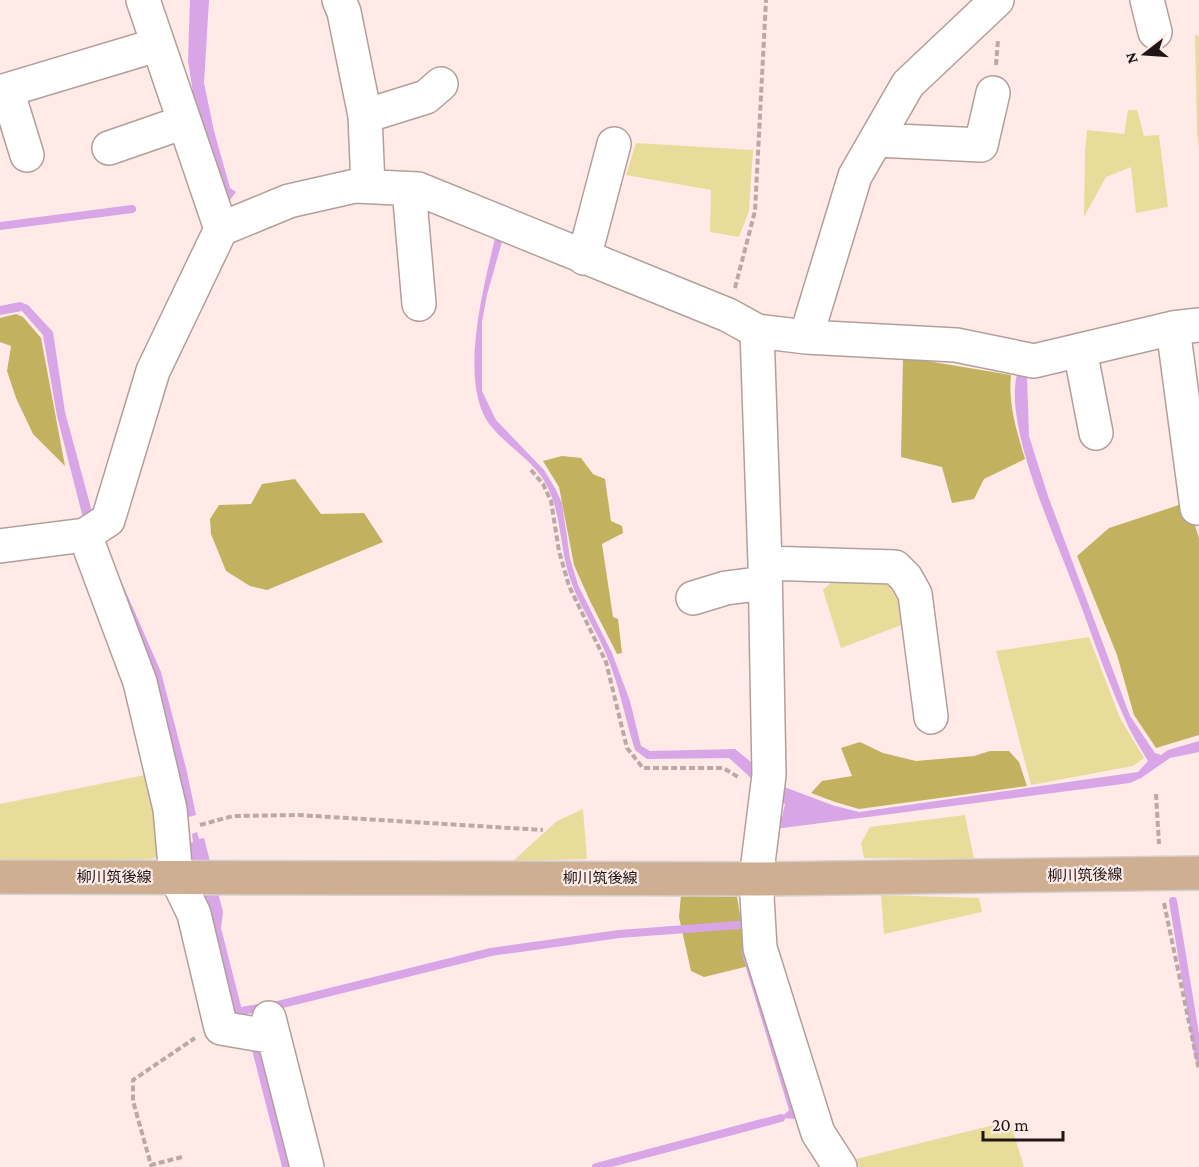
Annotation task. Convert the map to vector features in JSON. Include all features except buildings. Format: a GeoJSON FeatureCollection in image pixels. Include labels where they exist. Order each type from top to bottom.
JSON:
{"type":"FeatureCollection","features":[{"type":"Feature","properties":{"kind":"main road","name":"柳川筑後線"},"geometry":{"type":"LineString","coordinates":[[0,877],[756,879],[1162,888],[1199,873]]}},
{"type":"Feature","properties":{"kind":"street"},"geometry":{"type":"LineString","coordinates":[[143,0],[221,229]]}},
{"type":"Feature","properties":{"kind":"street"},"geometry":{"type":"LineString","coordinates":[[339,0],[344,12],[365,116],[368,186]]}},
{"type":"Feature","properties":{"kind":"street"},"geometry":{"type":"LineString","coordinates":[[806,337],[855,176],[908,84],[997,0]]}},
{"type":"Feature","properties":{"kind":"street"},"geometry":{"type":"LineString","coordinates":[[1147,0],[1155,33]]}},
{"type":"Feature","properties":{"kind":"street"},"geometry":{"type":"LineString","coordinates":[[27,155],[4,91],[157,45]]}},
{"type":"Feature","properties":{"kind":"street"},"geometry":{"type":"LineString","coordinates":[[365,116],[426,97],[441,84]]}},
{"type":"Feature","properties":{"kind":"street"},"geometry":{"type":"LineString","coordinates":[[876,140],[981,145],[993,93]]}},
{"type":"Feature","properties":{"kind":"street"},"geometry":{"type":"LineString","coordinates":[[109,148],[184,122]]}},
{"type":"Feature","properties":{"kind":"street"},"geometry":{"type":"LineString","coordinates":[[584,258],[614,144]]}},
{"type":"Feature","properties":{"kind":"street"},"geometry":{"type":"LineString","coordinates":[[0,546],[85,535],[108,520],[153,371],[221,229],[289,201],[355,186],[418,189],[728,315],[757,331],[806,337],[956,345],[1034,361],[1186,327],[1197,508],[1199,508]]}},
{"type":"Feature","properties":{"kind":"street"},"geometry":{"type":"LineString","coordinates":[[410,189],[419,304]]}},
{"type":"Feature","properties":{"kind":"street"},"geometry":{"type":"LineString","coordinates":[[757,331],[769,775],[756,879],[760,948],[818,1133],[840,1167]]}},
{"type":"Feature","properties":{"kind":"street"},"geometry":{"type":"LineString","coordinates":[[1080,350],[1096,434]]}},
{"type":"Feature","properties":{"kind":"street"},"geometry":{"type":"LineString","coordinates":[[85,535],[140,682],[170,809],[176,877],[194,914],[221,1028],[271,1026],[308,1167]]}},
{"type":"Feature","properties":{"kind":"street"},"geometry":{"type":"LineString","coordinates":[[693,598],[765,573],[895,567],[906,578],[915,594],[930,717]]}},
{"type":"Feature","properties":{"kind":"path"},"geometry":{"type":"LineString","coordinates":[[728,315],[755,211],[766,0]]}},
{"type":"Feature","properties":{"kind":"path"},"geometry":{"type":"LineString","coordinates":[[993,93],[998,35]]}},
{"type":"Feature","properties":{"kind":"path"},"geometry":{"type":"LineString","coordinates":[[531,470],[543,484],[551,501],[559,551],[569,586],[606,662],[627,748],[643,768],[723,768],[766,793]]}},
{"type":"Feature","properties":{"kind":"path"},"geometry":{"type":"LineString","coordinates":[[1156,795],[1162,888],[1199,1070]]}},
{"type":"Feature","properties":{"kind":"path"},"geometry":{"type":"LineString","coordinates":[[172,833],[233,816],[298,815],[543,830]]}},
{"type":"Feature","properties":{"kind":"path"},"geometry":{"type":"LineString","coordinates":[[182,1157],[151,1165],[133,1101],[133,1080],[201,1034],[219,1018]]}},
{"type":"Feature","properties":{"kind":"shaded area"},"geometry":{"type":"Polygon","coordinates":[[[190,0],[209,0],[204,83],[214,131],[230,188],[236,192],[230,200],[222,193],[194,99],[188,61],[190,0]]]}},
{"type":"Feature","properties":{"kind":"shaded area"},"geometry":{"type":"Polygon","coordinates":[[[1195,35],[1199,36],[1199,147],[1197,135],[1195,35]]]}},
{"type":"Feature","properties":{"kind":"shaded area"},"geometry":{"type":"Polygon","coordinates":[[[1128,110],[1137,110],[1144,136],[1159,135],[1168,207],[1136,213],[1131,167],[1106,177],[1084,217],[1087,130],[1124,134],[1128,110]]]}},
{"type":"Feature","properties":{"kind":"shaded area"},"geometry":{"type":"Polygon","coordinates":[[[636,143],[753,150],[749,211],[739,237],[710,232],[711,190],[626,175],[636,143]]]}},
{"type":"Feature","properties":{"kind":"shaded area"},"geometry":{"type":"Polygon","coordinates":[[[496,234],[503,238],[482,322],[482,391],[496,420],[544,470],[562,503],[570,558],[578,585],[612,653],[630,701],[641,746],[650,751],[735,749],[779,785],[832,805],[859,812],[1138,772],[1148,761],[1129,728],[1103,666],[1042,506],[1023,449],[1015,396],[1017,374],[1027,375],[1029,436],[1048,496],[1130,716],[1155,753],[1161,755],[1168,750],[1199,741],[1199,752],[1170,758],[1130,783],[775,829],[776,818],[782,817],[785,804],[762,788],[729,758],[647,759],[635,750],[611,665],[572,584],[553,499],[548,488],[543,478],[529,462],[490,425],[480,406],[475,384],[476,331],[496,234]]]}},
{"type":"Feature","properties":{"kind":"shaded area"},"geometry":{"type":"Polygon","coordinates":[[[20,302],[28,305],[53,332],[65,412],[94,519],[161,672],[196,815],[185,818],[84,522],[57,416],[43,335],[22,311],[0,315],[0,306],[20,302]]]}},
{"type":"Feature","properties":{"kind":"shaded area"},"geometry":{"type":"Polygon","coordinates":[[[16,314],[23,317],[41,338],[65,466],[33,434],[16,398],[7,371],[11,346],[0,342],[0,318],[16,314]]]}},
{"type":"Feature","properties":{"kind":"shaded area"},"geometry":{"type":"Polygon","coordinates":[[[903,357],[1011,375],[1012,407],[1025,459],[984,479],[974,499],[952,503],[942,467],[901,457],[903,357]]]}},
{"type":"Feature","properties":{"kind":"shaded area"},"geometry":{"type":"Polygon","coordinates":[[[562,456],[581,458],[593,474],[605,479],[611,521],[622,526],[623,533],[602,544],[613,617],[618,619],[622,653],[617,654],[574,565],[559,487],[543,461],[562,456]]]}},
{"type":"Feature","properties":{"kind":"shaded area"},"geometry":{"type":"Polygon","coordinates":[[[295,479],[321,514],[364,513],[383,542],[267,590],[250,586],[226,571],[211,534],[210,519],[219,505],[251,504],[262,484],[295,479]]]}},
{"type":"Feature","properties":{"kind":"shaded area"},"geometry":{"type":"Polygon","coordinates":[[[1182,504],[1194,522],[1199,538],[1199,735],[1156,748],[1134,715],[1117,655],[1077,556],[1109,528],[1182,504]]]}},
{"type":"Feature","properties":{"kind":"shaded area"},"geometry":{"type":"Polygon","coordinates":[[[843,572],[886,576],[900,590],[904,624],[841,648],[823,590],[843,572]]]}},
{"type":"Feature","properties":{"kind":"shaded area"},"geometry":{"type":"Polygon","coordinates":[[[1089,637],[1120,718],[1144,758],[1133,766],[1031,785],[996,651],[1089,637]]]}},
{"type":"Feature","properties":{"kind":"shaded area"},"geometry":{"type":"Polygon","coordinates":[[[860,742],[883,753],[916,761],[974,756],[990,751],[1009,751],[1019,762],[1027,786],[859,809],[811,793],[822,781],[852,776],[841,748],[860,742]]]}},
{"type":"Feature","properties":{"kind":"shaded area"},"geometry":{"type":"Polygon","coordinates":[[[155,773],[159,856],[151,859],[0,863],[0,804],[155,773]]]}},
{"type":"Feature","properties":{"kind":"shaded area"},"geometry":{"type":"Polygon","coordinates":[[[583,809],[587,859],[513,861],[557,821],[583,809]]]}},
{"type":"Feature","properties":{"kind":"shaded area"},"geometry":{"type":"Polygon","coordinates":[[[965,815],[974,859],[864,858],[861,843],[870,827],[965,815]]]}},
{"type":"Feature","properties":{"kind":"shaded area"},"geometry":{"type":"Polygon","coordinates":[[[197,832],[199,839],[204,838],[223,912],[221,928],[244,1018],[232,1013],[195,893],[187,844],[193,842],[192,834],[197,832]]]}},
{"type":"Feature","properties":{"kind":"shaded area"},"geometry":{"type":"Polygon","coordinates":[[[681,895],[737,897],[749,966],[704,977],[691,971],[679,917],[681,895]]]}},
{"type":"Feature","properties":{"kind":"shaded area"},"geometry":{"type":"Polygon","coordinates":[[[881,895],[979,898],[982,912],[884,934],[881,895]]]}},
{"type":"Feature","properties":{"kind":"shaded area"},"geometry":{"type":"Polygon","coordinates":[[[745,950],[796,1119],[781,1118],[789,1110],[741,951],[745,950]]]}},
{"type":"Feature","properties":{"kind":"shaded area"},"geometry":{"type":"Polygon","coordinates":[[[263,1046],[294,1167],[282,1167],[252,1050],[263,1046]]]}},
{"type":"Feature","properties":{"kind":"shaded area"},"geometry":{"type":"Polygon","coordinates":[[[1010,1121],[1024,1167],[859,1167],[856,1159],[1010,1121]]]}},
{"type":"Feature","properties":{"kind":"waterway"},"geometry":{"type":"LineString","coordinates":[[0,226],[132,209]]}},
{"type":"Feature","properties":{"kind":"waterway"},"geometry":{"type":"LineString","coordinates":[[1173,901],[1199,1058]]}},
{"type":"Feature","properties":{"kind":"waterway"},"geometry":{"type":"LineString","coordinates":[[241,1011],[278,1005],[491,952],[619,934],[739,925]]}},
{"type":"Feature","properties":{"kind":"waterway"},"geometry":{"type":"LineString","coordinates":[[596,1167],[781,1118]]}}]}
